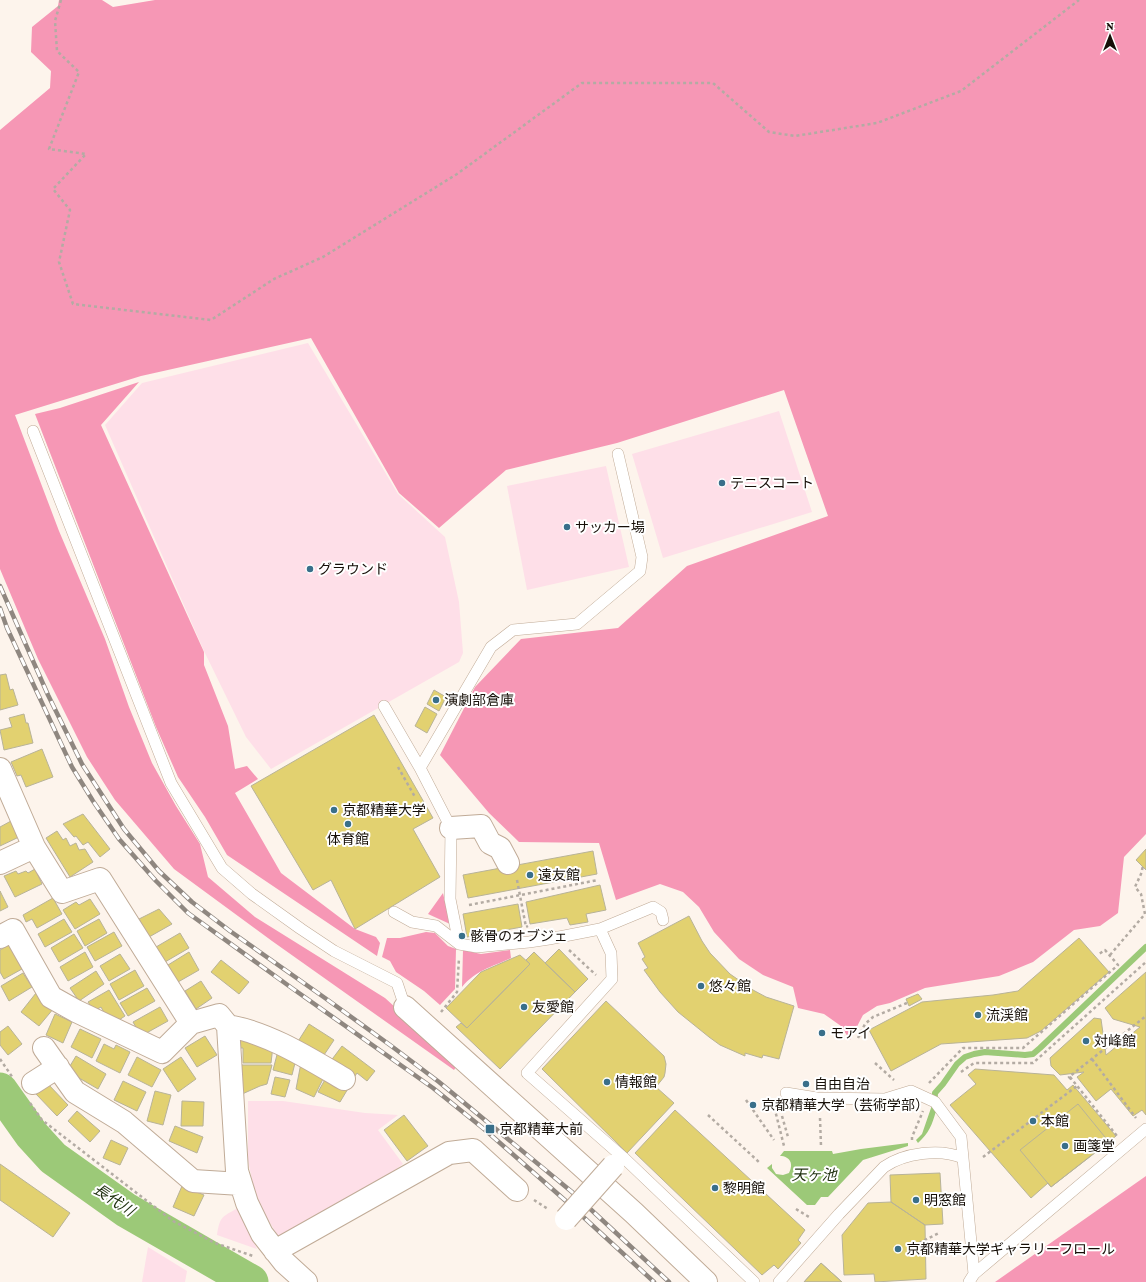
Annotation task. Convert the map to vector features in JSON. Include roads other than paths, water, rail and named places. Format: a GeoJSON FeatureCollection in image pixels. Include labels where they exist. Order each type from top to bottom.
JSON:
{"type":"FeatureCollection","features":[{"type":"Feature","properties":{"kind":"street"},"geometry":{"type":"LineString","coordinates":[[0,769],[34,847],[62,892],[100,879],[191,1023]]}},
{"type":"Feature","properties":{"kind":"street"},"geometry":{"type":"LineString","coordinates":[[451,828],[481,826],[490,843],[500,848],[512,869]]}},
{"type":"Feature","properties":{"kind":"street"},"geometry":{"type":"LineString","coordinates":[[0,863],[34,847]]}},
{"type":"Feature","properties":{"kind":"street"},"geometry":{"type":"LineString","coordinates":[[0,937],[13,930],[51,997],[76,1011],[162,1052],[191,1023],[219,1014],[228,1026],[237,1171],[247,1203],[262,1234],[280,1256],[306,1282]]}},
{"type":"Feature","properties":{"kind":"street"},"geometry":{"type":"LineString","coordinates":[[405,1007],[634,1213],[706,1282]]}},
{"type":"Feature","properties":{"kind":"street"},"geometry":{"type":"LineString","coordinates":[[228,1026],[243,1028],[292,1049],[344,1078]]}},
{"type":"Feature","properties":{"kind":"street"},"geometry":{"type":"LineString","coordinates":[[44,1048],[75,1092],[124,1122],[193,1181],[241,1184]]}},
{"type":"Feature","properties":{"kind":"street"},"geometry":{"type":"LineString","coordinates":[[26,1090],[58,1067]]}},
{"type":"Feature","properties":{"kind":"street"},"geometry":{"type":"LineString","coordinates":[[280,1256],[449,1153],[473,1150],[524,1194]]}},
{"type":"Feature","properties":{"kind":"street"},"geometry":{"type":"LineString","coordinates":[[566,1219],[618,1162]]}},
{"type":"Feature","properties":{"kind":"lane"},"geometry":{"type":"LineString","coordinates":[[33,431],[171,783],[222,868],[252,894],[301,930],[346,957],[397,983],[405,1007]]}},
{"type":"Feature","properties":{"kind":"lane"},"geometry":{"type":"LineString","coordinates":[[420,768],[491,647],[513,630],[577,624],[640,571],[642,558],[618,454]]}},
{"type":"Feature","properties":{"kind":"lane"},"geometry":{"type":"LineString","coordinates":[[384,706],[420,768],[451,828],[450,899],[459,944]]}},
{"type":"Feature","properties":{"kind":"lane"},"geometry":{"type":"LineString","coordinates":[[394,912],[412,922],[436,926],[459,944],[477,947],[529,942],[600,929],[653,907],[660,912],[663,920]]}},
{"type":"Feature","properties":{"kind":"lane"},"geometry":{"type":"LineString","coordinates":[[600,929],[611,953],[612,979],[527,1073],[618,1162],[754,1282]]}},
{"type":"Feature","properties":{"kind":"lane"},"geometry":{"type":"LineString","coordinates":[[786,1093],[817,1098],[885,1099],[911,1091],[934,1102],[961,1137],[971,1278]]}},
{"type":"Feature","properties":{"kind":"lane"},"geometry":{"type":"LineString","coordinates":[[971,1278],[1145,1129]]}},
{"type":"Feature","properties":{"kind":"lane"},"geometry":{"type":"LineString","coordinates":[[778,1282],[838,1214],[884,1167],[904,1157],[920,1155],[945,1153],[963,1158]]}},
{"type":"Feature","properties":{"kind":"water"},"geometry":{"type":"Polygon","coordinates":[[[931,1108],[936,1111],[933,1120],[930,1128],[918,1143],[916,1140],[922,1134],[931,1108]]]}},
{"type":"Feature","properties":{"kind":"water","name":"天ヶ池"},"geometry":{"type":"Polygon","coordinates":[[[908,1143],[908,1146],[863,1160],[828,1197],[821,1197],[815,1205],[807,1205],[767,1168],[772,1164],[772,1168],[776,1174],[783,1175],[789,1173],[791,1164],[789,1159],[780,1156],[784,1151],[832,1151],[833,1154],[908,1143]]]}},
{"type":"Feature","properties":{"kind":"waterway"},"geometry":{"type":"LineString","coordinates":[[934,1110],[935,1093],[957,1064],[965,1057],[985,1052],[1025,1055],[1033,1054],[1146,947]]}},
{"type":"Feature","properties":{"kind":"waterway","name":"長代川"},"geometry":{"type":"LineString","coordinates":[[0,1090],[32,1135],[53,1158],[126,1210],[251,1282]]}},
{"type":"Feature","properties":{"kind":"railway"},"geometry":{"type":"LineString","coordinates":[[0,586],[48,695],[82,764],[124,829],[159,871],[192,902],[230,931],[325,998],[439,1082],[572,1192],[669,1282]]}},
{"type":"Feature","properties":{"kind":"railway"},"geometry":{"type":"LineString","coordinates":[[0,608],[7,628],[72,767],[119,839],[156,881],[188,913],[433,1088],[484,1129],[567,1202],[654,1282]]}},
{"type":"Feature","properties":{"kind":"place","name":"テニスコート"},"geometry":{"type":"Point","coordinates":[722,483]}},
{"type":"Feature","properties":{"kind":"place","name":"サッカー場"},"geometry":{"type":"Point","coordinates":[567,527]}},
{"type":"Feature","properties":{"kind":"place","name":"グラウンド"},"geometry":{"type":"Point","coordinates":[310,569]}},
{"type":"Feature","properties":{"kind":"place","name":"演劇部倉庫"},"geometry":{"type":"Point","coordinates":[436,700]}},
{"type":"Feature","properties":{"kind":"place","name":"京都精華大学"},"geometry":{"type":"Point","coordinates":[334,810]}},
{"type":"Feature","properties":{"kind":"place","name":"体育館"},"geometry":{"type":"Point","coordinates":[348,824]}},
{"type":"Feature","properties":{"kind":"place","name":"遠友館"},"geometry":{"type":"Point","coordinates":[530,875]}},
{"type":"Feature","properties":{"kind":"place","name":"骸骨のオブジェ"},"geometry":{"type":"Point","coordinates":[462,936]}},
{"type":"Feature","properties":{"kind":"place","name":"悠々館"},"geometry":{"type":"Point","coordinates":[701,986]}},
{"type":"Feature","properties":{"kind":"place","name":"友愛館"},"geometry":{"type":"Point","coordinates":[524,1007]}},
{"type":"Feature","properties":{"kind":"place","name":"流渓館"},"geometry":{"type":"Point","coordinates":[978,1015]}},
{"type":"Feature","properties":{"kind":"place","name":"モアイ"},"geometry":{"type":"Point","coordinates":[822,1033]}},
{"type":"Feature","properties":{"kind":"place","name":"対峰館"},"geometry":{"type":"Point","coordinates":[1086,1041]}},
{"type":"Feature","properties":{"kind":"place","name":"情報館"},"geometry":{"type":"Point","coordinates":[607,1082]}},
{"type":"Feature","properties":{"kind":"place","name":"自由自治"},"geometry":{"type":"Point","coordinates":[806,1084]}},
{"type":"Feature","properties":{"kind":"place","name":"京都精華大学（芸術学部）"},"geometry":{"type":"Point","coordinates":[753,1105]}},
{"type":"Feature","properties":{"kind":"place","name":"本館"},"geometry":{"type":"Point","coordinates":[1033,1121]}},
{"type":"Feature","properties":{"kind":"place","name":"京都精華大前"},"geometry":{"type":"Point","coordinates":[490,1129]}},
{"type":"Feature","properties":{"kind":"place","name":"画箋堂"},"geometry":{"type":"Point","coordinates":[1065,1146]}},
{"type":"Feature","properties":{"kind":"place","name":"黎明館"},"geometry":{"type":"Point","coordinates":[715,1188]}},
{"type":"Feature","properties":{"kind":"place","name":"明窓館"},"geometry":{"type":"Point","coordinates":[916,1200]}},
{"type":"Feature","properties":{"kind":"place","name":"京都精華大学ギャラリーフロール"},"geometry":{"type":"Point","coordinates":[898,1249]}}]}
